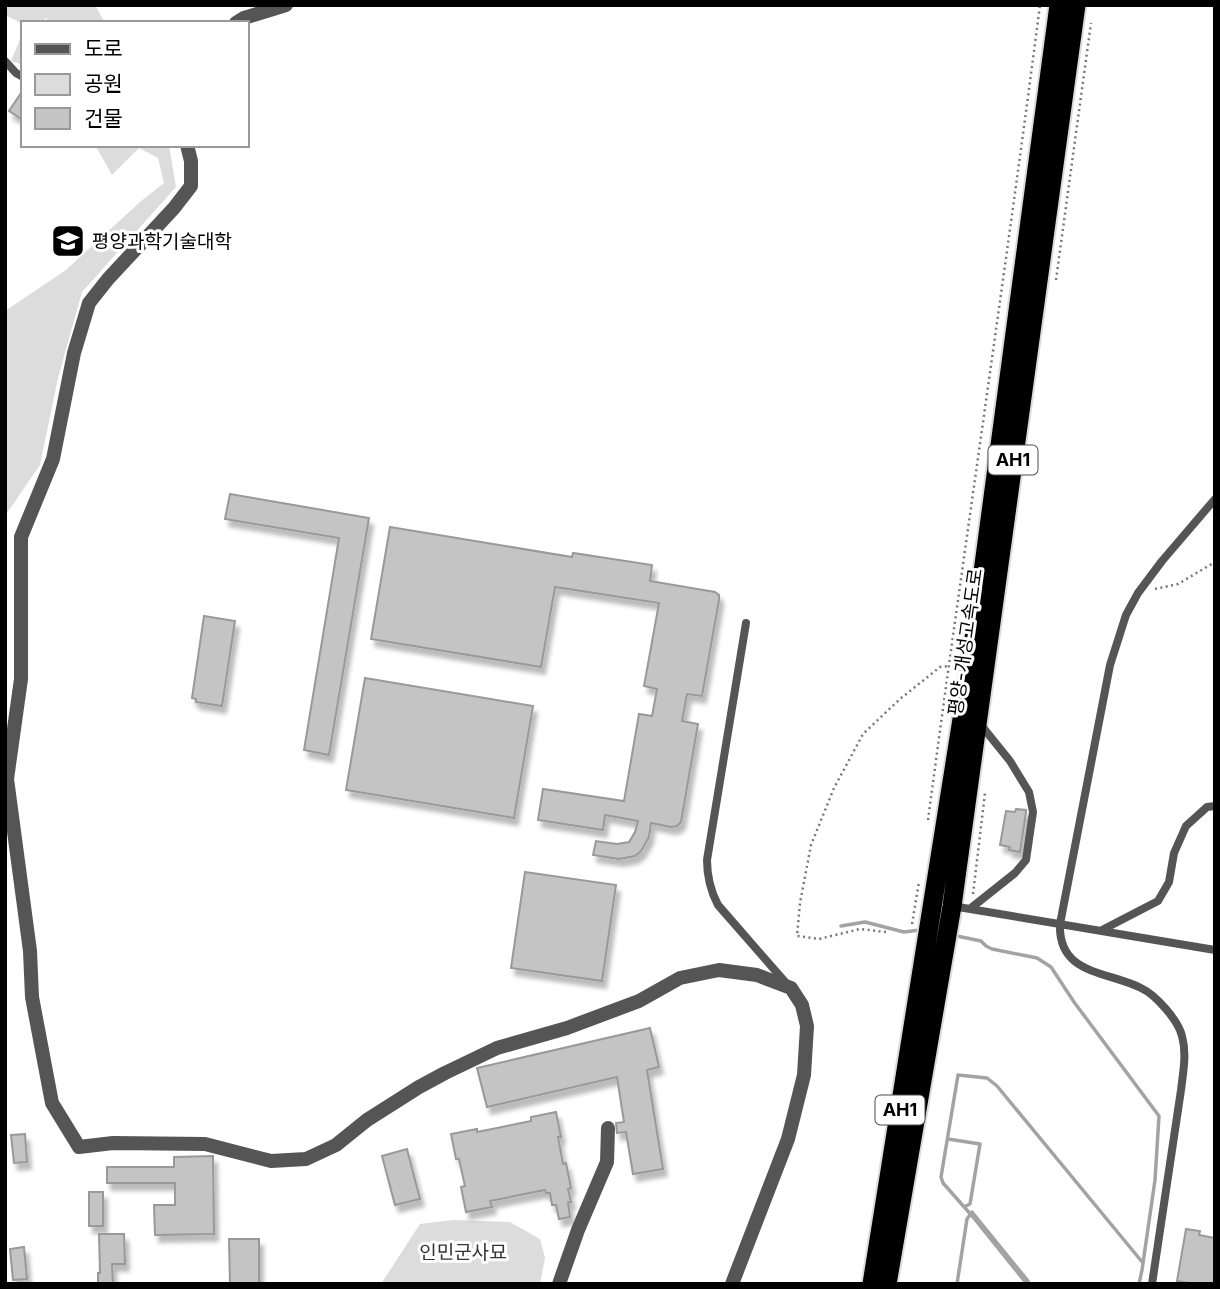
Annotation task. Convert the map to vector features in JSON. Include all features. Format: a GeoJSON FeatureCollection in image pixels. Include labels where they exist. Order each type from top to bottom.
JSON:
{"type":"FeatureCollection","features":[{"type":"Feature","properties":{"kind":"highway","name":"평양-개성고속도로"},"geometry":{"type":"LineString","coordinates":[[943,912],[970,669],[1059,5]]}},
{"type":"Feature","properties":{"kind":"highway","name":"평양-개성고속도로"},"geometry":{"type":"LineString","coordinates":[[872,1284],[977,722],[1076,5]]}},
{"type":"Feature","properties":{"kind":"highway","name":"평양-개성고속도로"},"geometry":{"type":"LineString","coordinates":[[887,1284],[937,937]]}},
{"type":"Feature","properties":{"kind":"street"},"geometry":{"type":"LineString","coordinates":[[239,21],[286,5]]}},
{"type":"Feature","properties":{"kind":"street"},"geometry":{"type":"LineString","coordinates":[[188,147],[191,161],[191,186],[89,303],[74,353],[53,459],[21,537],[21,679],[6,779],[30,951],[32,997],[52,1103],[79,1147],[113,1143],[205,1144],[271,1161],[306,1159],[336,1145],[367,1120],[445,1073],[497,1048],[567,1028],[639,1001],[680,978],[719,970],[757,975],[790,988],[802,1005],[807,1026],[804,1075],[788,1139],[732,1284]]}},
{"type":"Feature","properties":{"kind":"street"},"geometry":{"type":"LineString","coordinates":[[559,1284],[607,1162],[608,1128]]}},
{"type":"Feature","properties":{"kind":"lane"},"geometry":{"type":"LineString","coordinates":[[5,61],[21,76]]}},
{"type":"Feature","properties":{"kind":"lane"},"geometry":{"type":"LineString","coordinates":[[1152,1284],[1181,1090],[1184,1060],[1182,1035],[1172,1017],[1153,995],[1141,988],[1089,970],[1071,958],[1062,943],[1060,924],[1110,665],[1126,615],[1138,593],[1162,561],[1215,499]]}},
{"type":"Feature","properties":{"kind":"lane"},"geometry":{"type":"LineString","coordinates":[[746,623],[707,860],[708,877],[718,905],[790,988]]}},
{"type":"Feature","properties":{"kind":"lane"},"geometry":{"type":"LineString","coordinates":[[943,912],[1015,873],[1026,860],[1032,812],[1029,792],[1010,761],[977,722]]}},
{"type":"Feature","properties":{"kind":"lane"},"geometry":{"type":"LineString","coordinates":[[1102,930],[1158,901],[1169,882],[1174,853],[1186,826],[1207,807],[1215,806]]}},
{"type":"Feature","properties":{"kind":"lane"},"geometry":{"type":"LineString","coordinates":[[943,912],[1060,924],[1215,950]]}},
{"type":"Feature","properties":{"kind":"path"},"geometry":{"type":"LineString","coordinates":[[928,827],[1040,5]]}},
{"type":"Feature","properties":{"kind":"path"},"geometry":{"type":"LineString","coordinates":[[1138,593],[1178,584],[1215,562]]}},
{"type":"Feature","properties":{"kind":"path"},"geometry":{"type":"LineString","coordinates":[[886,932],[860,929],[819,939],[797,936],[811,845],[834,788],[863,734],[900,699],[940,667],[948,666]]}},
{"type":"Feature","properties":{"kind":"path"},"geometry":{"type":"LineString","coordinates":[[920,877],[943,912]]}},
{"type":"Feature","properties":{"kind":"green space"},"geometry":{"type":"Polygon","coordinates":[[[5,5],[95,5],[104,21],[49,21],[45,18],[44,21],[21,23],[5,15],[5,5]]]}},
{"type":"Feature","properties":{"kind":"green space"},"geometry":{"type":"Polygon","coordinates":[[[21,37],[21,63],[11,61],[21,37]]]}},
{"type":"Feature","properties":{"kind":"green space"},"geometry":{"type":"Polygon","coordinates":[[[96,147],[169,147],[176,187],[82,292],[58,378],[40,465],[5,516],[5,311],[66,270],[164,183],[158,158],[139,148],[112,175],[96,147]]]}},
{"type":"Feature","properties":{"kind":"green space","name":"인민군사묘"},"geometry":{"type":"Polygon","coordinates":[[[453,1220],[510,1222],[540,1239],[545,1258],[540,1284],[381,1284],[420,1224],[453,1220]]]}},
{"type":"Feature","properties":{"kind":"building"},"geometry":{"type":"Polygon","coordinates":[[[21,93],[21,119],[9,111],[21,93]]]}},
{"type":"Feature","properties":{"kind":"building"},"geometry":{"type":"Polygon","coordinates":[[[230,494],[369,518],[329,755],[304,750],[339,538],[225,519],[230,494]]]}},
{"type":"Feature","properties":{"kind":"building"},"geometry":{"type":"Polygon","coordinates":[[[390,527],[572,557],[573,553],[652,565],[650,581],[715,592],[719,595],[702,696],[687,694],[682,721],[698,724],[681,822],[677,826],[651,823],[649,837],[641,851],[635,856],[619,859],[593,855],[596,841],[617,844],[629,842],[638,821],[605,815],[603,830],[538,820],[543,789],[624,801],[639,714],[652,716],[657,689],[644,686],[659,603],[555,587],[541,667],[371,639],[390,527]]]}},
{"type":"Feature","properties":{"kind":"building"},"geometry":{"type":"Polygon","coordinates":[[[204,616],[235,621],[222,706],[196,702],[196,699],[192,698],[204,616]]]}},
{"type":"Feature","properties":{"kind":"building"},"geometry":{"type":"Polygon","coordinates":[[[365,678],[533,706],[514,818],[346,790],[365,678]]]}},
{"type":"Feature","properties":{"kind":"building"},"geometry":{"type":"Polygon","coordinates":[[[1016,809],[1026,810],[1020,852],[1000,845],[1006,811],[1015,812],[1016,809]]]}},
{"type":"Feature","properties":{"kind":"building"},"geometry":{"type":"Polygon","coordinates":[[[525,872],[616,885],[602,981],[511,968],[525,872]]]}},
{"type":"Feature","properties":{"kind":"building"},"geometry":{"type":"Polygon","coordinates":[[[650,1028],[659,1067],[647,1070],[663,1169],[633,1174],[626,1132],[617,1133],[616,1123],[624,1122],[617,1077],[487,1107],[477,1068],[650,1028]]]}},
{"type":"Feature","properties":{"kind":"building"},"geometry":{"type":"Polygon","coordinates":[[[556,1112],[563,1164],[566,1163],[571,1188],[568,1189],[570,1217],[559,1219],[556,1205],[552,1205],[550,1193],[545,1190],[490,1201],[492,1207],[466,1212],[461,1187],[465,1186],[451,1134],[477,1129],[477,1132],[531,1121],[531,1117],[556,1112]]]}},
{"type":"Feature","properties":{"kind":"building"},"geometry":{"type":"Polygon","coordinates":[[[25,1134],[27,1162],[14,1163],[11,1135],[25,1134]]]}},
{"type":"Feature","properties":{"kind":"building"},"geometry":{"type":"Polygon","coordinates":[[[407,1149],[420,1199],[395,1205],[382,1156],[407,1149]]]}},
{"type":"Feature","properties":{"kind":"building"},"geometry":{"type":"Polygon","coordinates":[[[213,1156],[214,1234],[155,1235],[154,1205],[175,1205],[175,1183],[107,1183],[107,1167],[174,1167],[174,1157],[213,1156]]]}},
{"type":"Feature","properties":{"kind":"building"},"geometry":{"type":"Polygon","coordinates":[[[89,1192],[103,1192],[103,1226],[89,1226],[89,1192]]]}},
{"type":"Feature","properties":{"kind":"building"},"geometry":{"type":"Polygon","coordinates":[[[1186,1229],[1200,1231],[1199,1235],[1215,1238],[1215,1284],[1177,1281],[1186,1229]]]}},
{"type":"Feature","properties":{"kind":"building"},"geometry":{"type":"Polygon","coordinates":[[[99,1234],[124,1234],[125,1264],[112,1264],[113,1284],[98,1284],[99,1234]]]}},
{"type":"Feature","properties":{"kind":"building"},"geometry":{"type":"Polygon","coordinates":[[[229,1239],[259,1239],[259,1284],[230,1284],[229,1239]]]}},
{"type":"Feature","properties":{"kind":"building"},"geometry":{"type":"Polygon","coordinates":[[[24,1247],[27,1279],[13,1280],[10,1249],[24,1247]]]}},
{"type":"Feature","properties":{"kind":"waterway"},"geometry":{"type":"LineString","coordinates":[[841,926],[865,922],[904,932],[920,930]]}},
{"type":"Feature","properties":{"kind":"waterway"},"geometry":{"type":"LineString","coordinates":[[952,935],[981,941],[992,949],[1037,958],[1051,967],[1159,1116],[1155,1180],[1139,1284]]}},
{"type":"Feature","properties":{"kind":"waterway"},"geometry":{"type":"LineString","coordinates":[[1027,1284],[943,1183],[941,1177],[958,1075],[987,1078],[997,1086],[1143,1263]]}},
{"type":"Feature","properties":{"kind":"waterway"},"geometry":{"type":"LineString","coordinates":[[948,1139],[980,1144],[970,1204],[964,1207]]}},
{"type":"Feature","properties":{"kind":"waterway"},"geometry":{"type":"LineString","coordinates":[[957,1284],[967,1219],[972,1212],[1028,1284]]}},
{"type":"Feature","properties":{"kind":"place","name":"평양과학기술대학"},"geometry":{"type":"Point","coordinates":[68,241]}}]}
